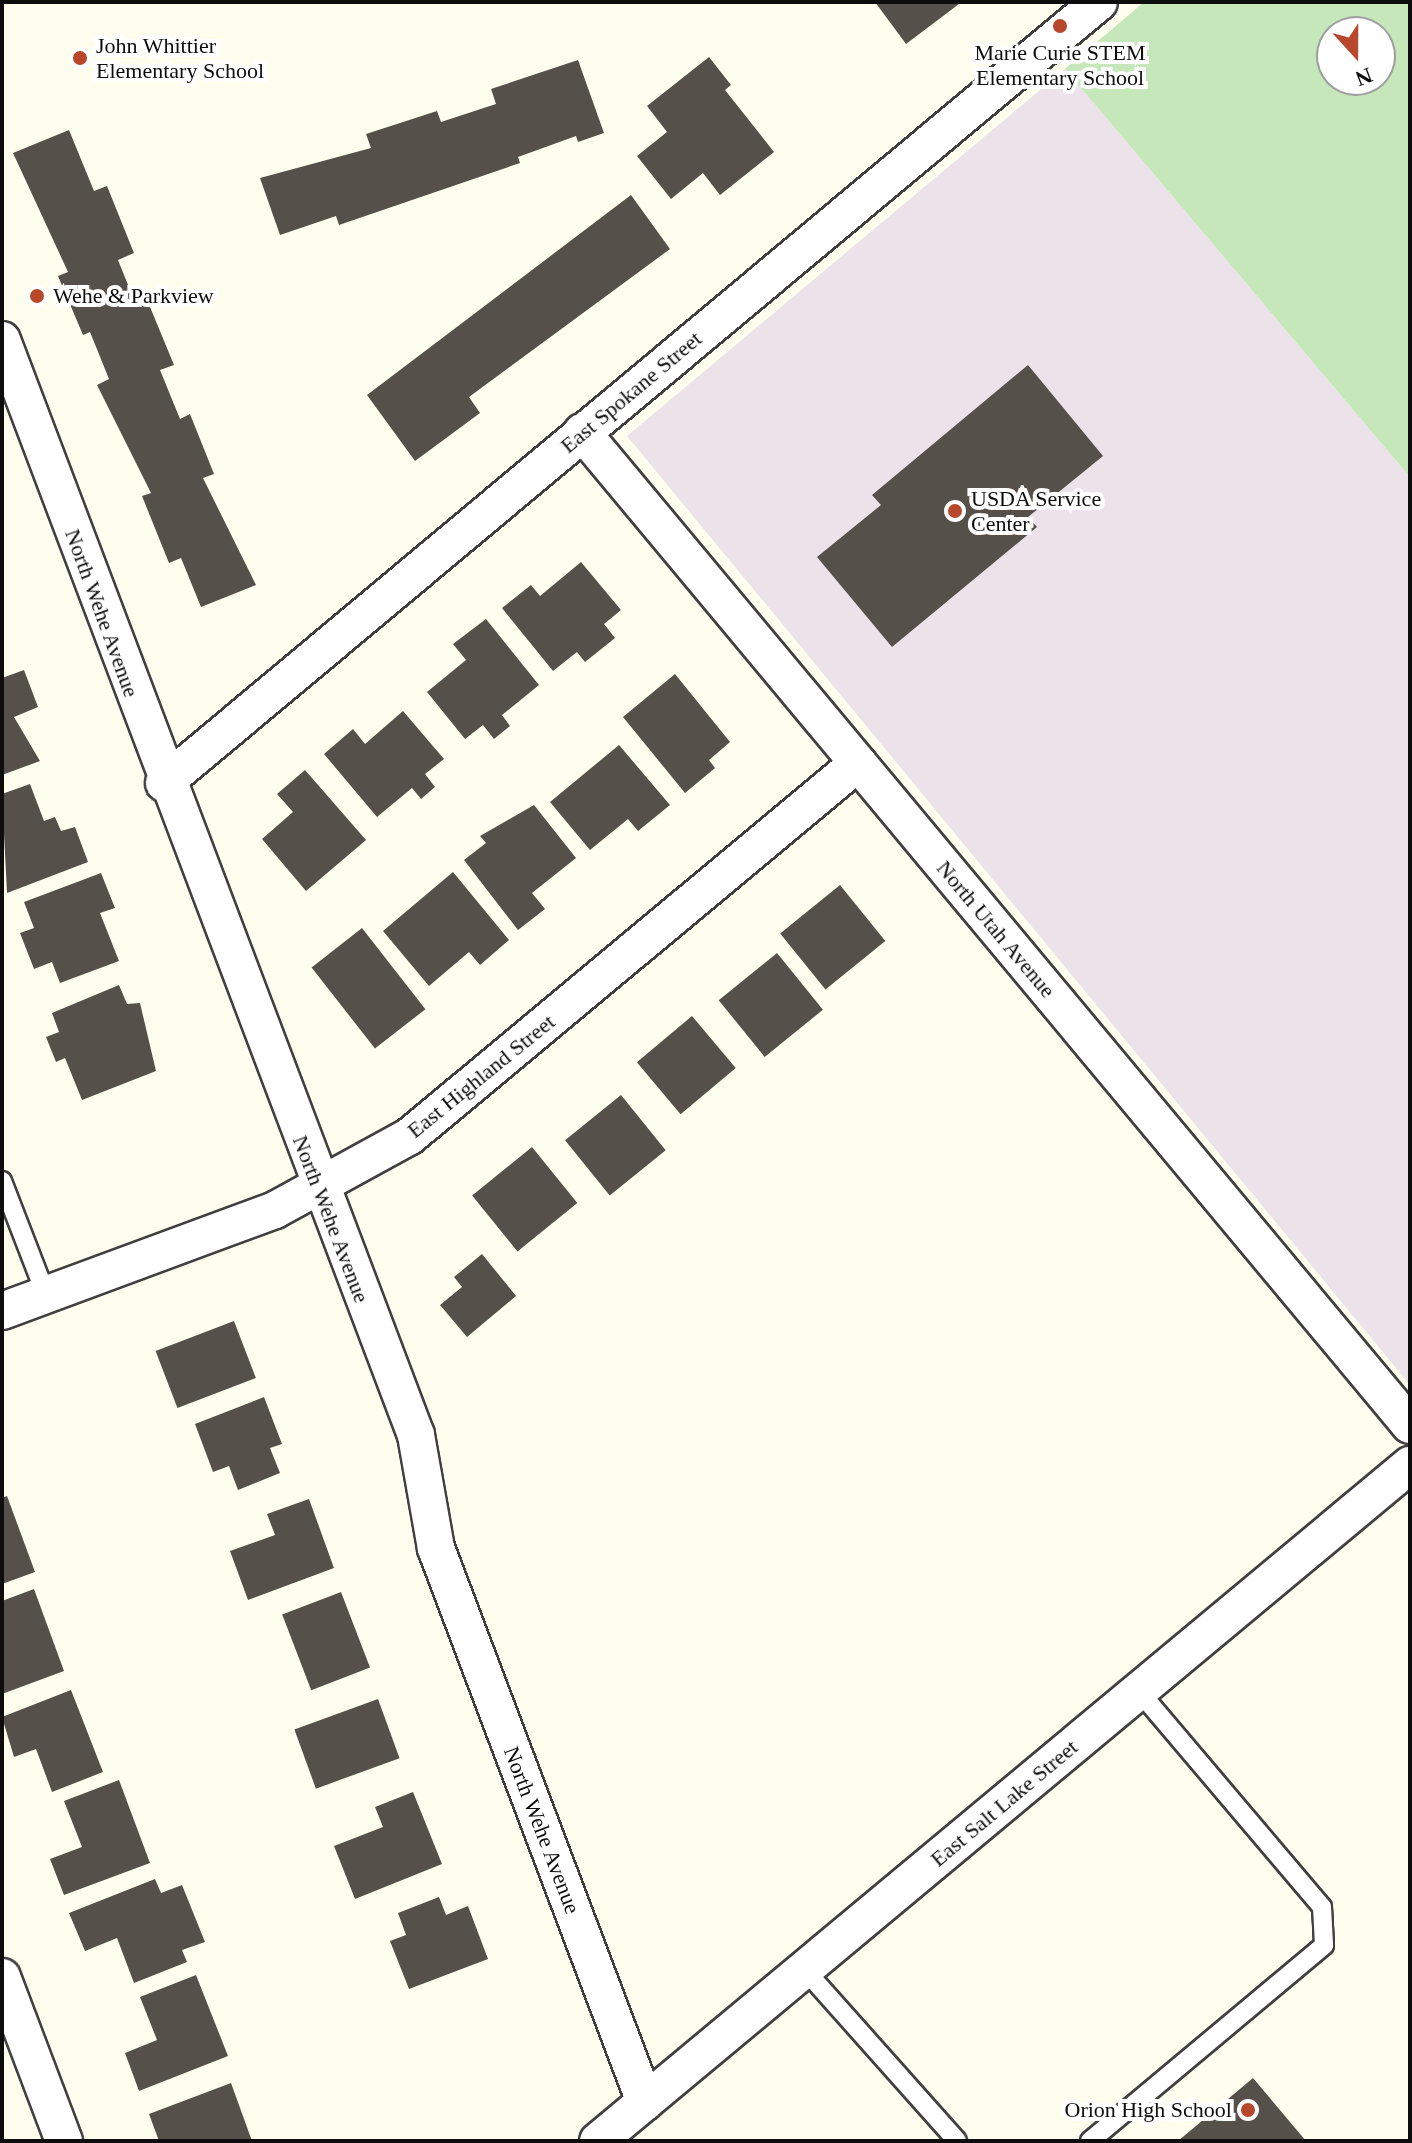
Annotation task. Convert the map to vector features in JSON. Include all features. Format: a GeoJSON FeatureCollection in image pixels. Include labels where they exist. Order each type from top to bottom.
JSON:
{"type":"FeatureCollection","features":[{"type":"Feature","properties":{"kind":"street","name":"East Spokane Street"},"geometry":{"type":"LineString","coordinates":[[164,783],[1099,2]]}},
{"type":"Feature","properties":{"kind":"street","name":"North Wehe Avenue"},"geometry":{"type":"LineString","coordinates":[[2,340],[164,783],[416,1435],[436,1548],[645,2102]]}},
{"type":"Feature","properties":{"kind":"street","name":"North Utah Avenue"},"geometry":{"type":"LineString","coordinates":[[582,432],[1410,1425]]}},
{"type":"Feature","properties":{"kind":"street","name":"East Highland Street"},"geometry":{"type":"LineString","coordinates":[[2,1311],[275,1210],[434,1119],[858,763]]}},
{"type":"Feature","properties":{"kind":"street","name":"East Salt Lake Street"},"geometry":{"type":"LineString","coordinates":[[598,2141],[1410,1465]]}},
{"type":"Feature","properties":{"kind":"street"},"geometry":{"type":"LineString","coordinates":[[2,1977],[64,2141]]}},
{"type":"Feature","properties":{"kind":"lane"},"geometry":{"type":"LineString","coordinates":[[2,1181],[46,1295]]}},
{"type":"Feature","properties":{"kind":"lane"},"geometry":{"type":"LineString","coordinates":[[1090,2141],[1324,1945],[1322,1907],[1139,1691]]}},
{"type":"Feature","properties":{"kind":"lane"},"geometry":{"type":"LineString","coordinates":[[804,1969],[957,2141]]}},
{"type":"Feature","properties":{"kind":"shaded area"},"geometry":{"type":"Polygon","coordinates":[[[1065,69],[1410,477],[1410,1385],[627,436],[1065,69]]]}},
{"type":"Feature","properties":{"kind":"green space"},"geometry":{"type":"Polygon","coordinates":[[[1144,2],[1410,2],[1410,477],[1065,69],[1144,2]]]}},
{"type":"Feature","properties":{"kind":"building"},"geometry":{"type":"Polygon","coordinates":[[[875,2],[957,2],[959,4],[906,44],[875,2]]]}},
{"type":"Feature","properties":{"kind":"building"},"geometry":{"type":"Polygon","coordinates":[[[709,57],[731,85],[725,90],[774,152],[720,195],[703,173],[671,199],[637,156],[667,132],[647,106],[709,57]]]}},
{"type":"Feature","properties":{"kind":"building"},"geometry":{"type":"Polygon","coordinates":[[[578,60],[604,133],[578,142],[576,136],[518,157],[520,163],[339,225],[336,216],[280,235],[260,178],[371,148],[366,134],[437,111],[441,122],[496,104],[491,89],[578,60]]]}},
{"type":"Feature","properties":{"kind":"building"},"geometry":{"type":"Polygon","coordinates":[[[69,130],[94,191],[107,186],[134,253],[118,260],[137,307],[148,302],[174,365],[160,370],[180,419],[190,414],[214,474],[203,478],[256,585],[201,607],[181,558],[169,563],[142,496],[151,493],[97,385],[109,379],[90,332],[83,335],[58,276],[68,272],[13,153],[69,130]]]}},
{"type":"Feature","properties":{"kind":"building"},"geometry":{"type":"Polygon","coordinates":[[[631,195],[670,249],[469,397],[480,413],[415,461],[367,395],[631,195]]]}},
{"type":"Feature","properties":{"kind":"building","name":"USDA Service Center"},"geometry":{"type":"Polygon","coordinates":[[[1028,365],[1103,456],[1028,517],[1037,527],[892,647],[817,557],[881,505],[872,495],[1028,365]]]}},
{"type":"Feature","properties":{"kind":"building"},"geometry":{"type":"Polygon","coordinates":[[[581,562],[621,610],[604,624],[615,638],[585,662],[577,652],[553,671],[502,608],[531,585],[540,596],[581,562]]]}},
{"type":"Feature","properties":{"kind":"building"},"geometry":{"type":"Polygon","coordinates":[[[486,619],[539,685],[502,715],[510,726],[494,739],[483,725],[465,739],[427,692],[466,660],[453,644],[486,619]]]}},
{"type":"Feature","properties":{"kind":"building"},"geometry":{"type":"Polygon","coordinates":[[[24,670],[38,707],[14,717],[40,761],[2,775],[2,678],[24,670]]]}},
{"type":"Feature","properties":{"kind":"building"},"geometry":{"type":"Polygon","coordinates":[[[675,674],[730,742],[709,760],[715,768],[685,793],[623,717],[675,674]]]}},
{"type":"Feature","properties":{"kind":"building"},"geometry":{"type":"Polygon","coordinates":[[[403,711],[444,759],[425,774],[435,787],[421,799],[412,788],[377,817],[324,754],[353,729],[365,744],[403,711]]]}},
{"type":"Feature","properties":{"kind":"building"},"geometry":{"type":"Polygon","coordinates":[[[619,745],[670,805],[638,831],[628,819],[590,850],[550,802],[619,745]]]}},
{"type":"Feature","properties":{"kind":"building"},"geometry":{"type":"Polygon","coordinates":[[[305,770],[366,840],[306,891],[262,839],[293,812],[277,794],[305,770]]]}},
{"type":"Feature","properties":{"kind":"building"},"geometry":{"type":"Polygon","coordinates":[[[30,784],[44,821],[55,817],[61,831],[75,827],[88,862],[7,893],[2,794],[30,784]]]}},
{"type":"Feature","properties":{"kind":"building"},"geometry":{"type":"Polygon","coordinates":[[[534,805],[576,858],[532,893],[545,909],[518,930],[464,860],[486,843],[480,836],[534,805]]]}},
{"type":"Feature","properties":{"kind":"building"},"geometry":{"type":"Polygon","coordinates":[[[453,872],[509,940],[480,965],[469,952],[429,986],[383,931],[453,872]]]}},
{"type":"Feature","properties":{"kind":"building"},"geometry":{"type":"Polygon","coordinates":[[[101,873],[115,908],[100,913],[119,961],[60,983],[52,962],[34,969],[20,933],[34,928],[24,902],[101,873]]]}},
{"type":"Feature","properties":{"kind":"building"},"geometry":{"type":"Polygon","coordinates":[[[840,885],[885,941],[825,989],[780,933],[840,885]]]}},
{"type":"Feature","properties":{"kind":"building"},"geometry":{"type":"Polygon","coordinates":[[[362,928],[425,1009],[375,1049],[312,967],[362,928]]]}},
{"type":"Feature","properties":{"kind":"building"},"geometry":{"type":"Polygon","coordinates":[[[777,953],[823,1010],[765,1057],[719,1000],[777,953]]]}},
{"type":"Feature","properties":{"kind":"building"},"geometry":{"type":"Polygon","coordinates":[[[119,985],[127,1004],[140,1003],[156,1071],[82,1100],[65,1058],[56,1062],[46,1037],[59,1032],[52,1013],[119,985]]]}},
{"type":"Feature","properties":{"kind":"building"},"geometry":{"type":"Polygon","coordinates":[[[692,1016],[736,1068],[681,1114],[637,1062],[692,1016]]]}},
{"type":"Feature","properties":{"kind":"building"},"geometry":{"type":"Polygon","coordinates":[[[621,1095],[666,1150],[610,1195],[565,1140],[621,1095]]]}},
{"type":"Feature","properties":{"kind":"building"},"geometry":{"type":"Polygon","coordinates":[[[532,1147],[577,1203],[517,1251],[472,1195],[532,1147]]]}},
{"type":"Feature","properties":{"kind":"building"},"geometry":{"type":"Polygon","coordinates":[[[482,1254],[516,1296],[467,1337],[440,1305],[462,1287],[454,1277],[482,1254]]]}},
{"type":"Feature","properties":{"kind":"building"},"geometry":{"type":"Polygon","coordinates":[[[234,1321],[256,1378],[177,1408],[156,1351],[234,1321]]]}},
{"type":"Feature","properties":{"kind":"building"},"geometry":{"type":"Polygon","coordinates":[[[264,1397],[282,1444],[270,1448],[280,1473],[238,1490],[229,1466],[213,1472],[195,1424],[264,1397]]]}},
{"type":"Feature","properties":{"kind":"building"},"geometry":{"type":"Polygon","coordinates":[[[7,1496],[35,1572],[2,1584],[2,1498],[7,1496]]]}},
{"type":"Feature","properties":{"kind":"building"},"geometry":{"type":"Polygon","coordinates":[[[309,1499],[334,1568],[248,1600],[230,1551],[275,1535],[267,1514],[309,1499]]]}},
{"type":"Feature","properties":{"kind":"building"},"geometry":{"type":"Polygon","coordinates":[[[34,1589],[64,1671],[2,1694],[2,1601],[34,1589]]]}},
{"type":"Feature","properties":{"kind":"building"},"geometry":{"type":"Polygon","coordinates":[[[341,1592],[370,1668],[311,1690],[282,1615],[341,1592]]]}},
{"type":"Feature","properties":{"kind":"building"},"geometry":{"type":"Polygon","coordinates":[[[71,1690],[103,1772],[52,1792],[36,1749],[14,1757],[2,1717],[71,1690]]]}},
{"type":"Feature","properties":{"kind":"building"},"geometry":{"type":"Polygon","coordinates":[[[378,1699],[400,1758],[316,1789],[294,1729],[378,1699]]]}},
{"type":"Feature","properties":{"kind":"building"},"geometry":{"type":"Polygon","coordinates":[[[119,1780],[150,1863],[64,1895],[50,1859],[82,1847],[64,1801],[119,1780]]]}},
{"type":"Feature","properties":{"kind":"building"},"geometry":{"type":"Polygon","coordinates":[[[413,1792],[442,1864],[355,1899],[334,1846],[383,1827],[375,1807],[413,1792]]]}},
{"type":"Feature","properties":{"kind":"building"},"geometry":{"type":"Polygon","coordinates":[[[155,1879],[161,1893],[182,1885],[205,1942],[182,1950],[187,1962],[134,1983],[117,1938],[85,1951],[69,1913],[155,1879]]]}},
{"type":"Feature","properties":{"kind":"building"},"geometry":{"type":"Polygon","coordinates":[[[439,1897],[446,1915],[468,1906],[488,1959],[409,1989],[390,1941],[406,1935],[398,1913],[439,1897]]]}},
{"type":"Feature","properties":{"kind":"building"},"geometry":{"type":"Polygon","coordinates":[[[196,1975],[228,2056],[139,2091],[125,2053],[157,2040],[140,1997],[196,1975]]]}},
{"type":"Feature","properties":{"kind":"building","name":"Orion High School"},"geometry":{"type":"Polygon","coordinates":[[[1253,2078],[1306,2141],[1178,2141],[1253,2078]]]}},
{"type":"Feature","properties":{"kind":"building"},"geometry":{"type":"Polygon","coordinates":[[[231,2083],[252,2141],[159,2141],[149,2114],[231,2083]]]}},
{"type":"Feature","properties":{"kind":"place","name":"Marie Curie STEM Elementary School"},"geometry":{"type":"Point","coordinates":[1060,26]}},
{"type":"Feature","properties":{"kind":"place","name":"John Whittier Elementary School"},"geometry":{"type":"Point","coordinates":[80,58]}},
{"type":"Feature","properties":{"kind":"place","name":"Wehe & Parkview"},"geometry":{"type":"Point","coordinates":[37,296]}},
{"type":"Feature","properties":{"kind":"place","name":"USDA Service Center"},"geometry":{"type":"Point","coordinates":[955,511]}},
{"type":"Feature","properties":{"kind":"place","name":"Orion High School"},"geometry":{"type":"Point","coordinates":[1248,2110]}}]}
